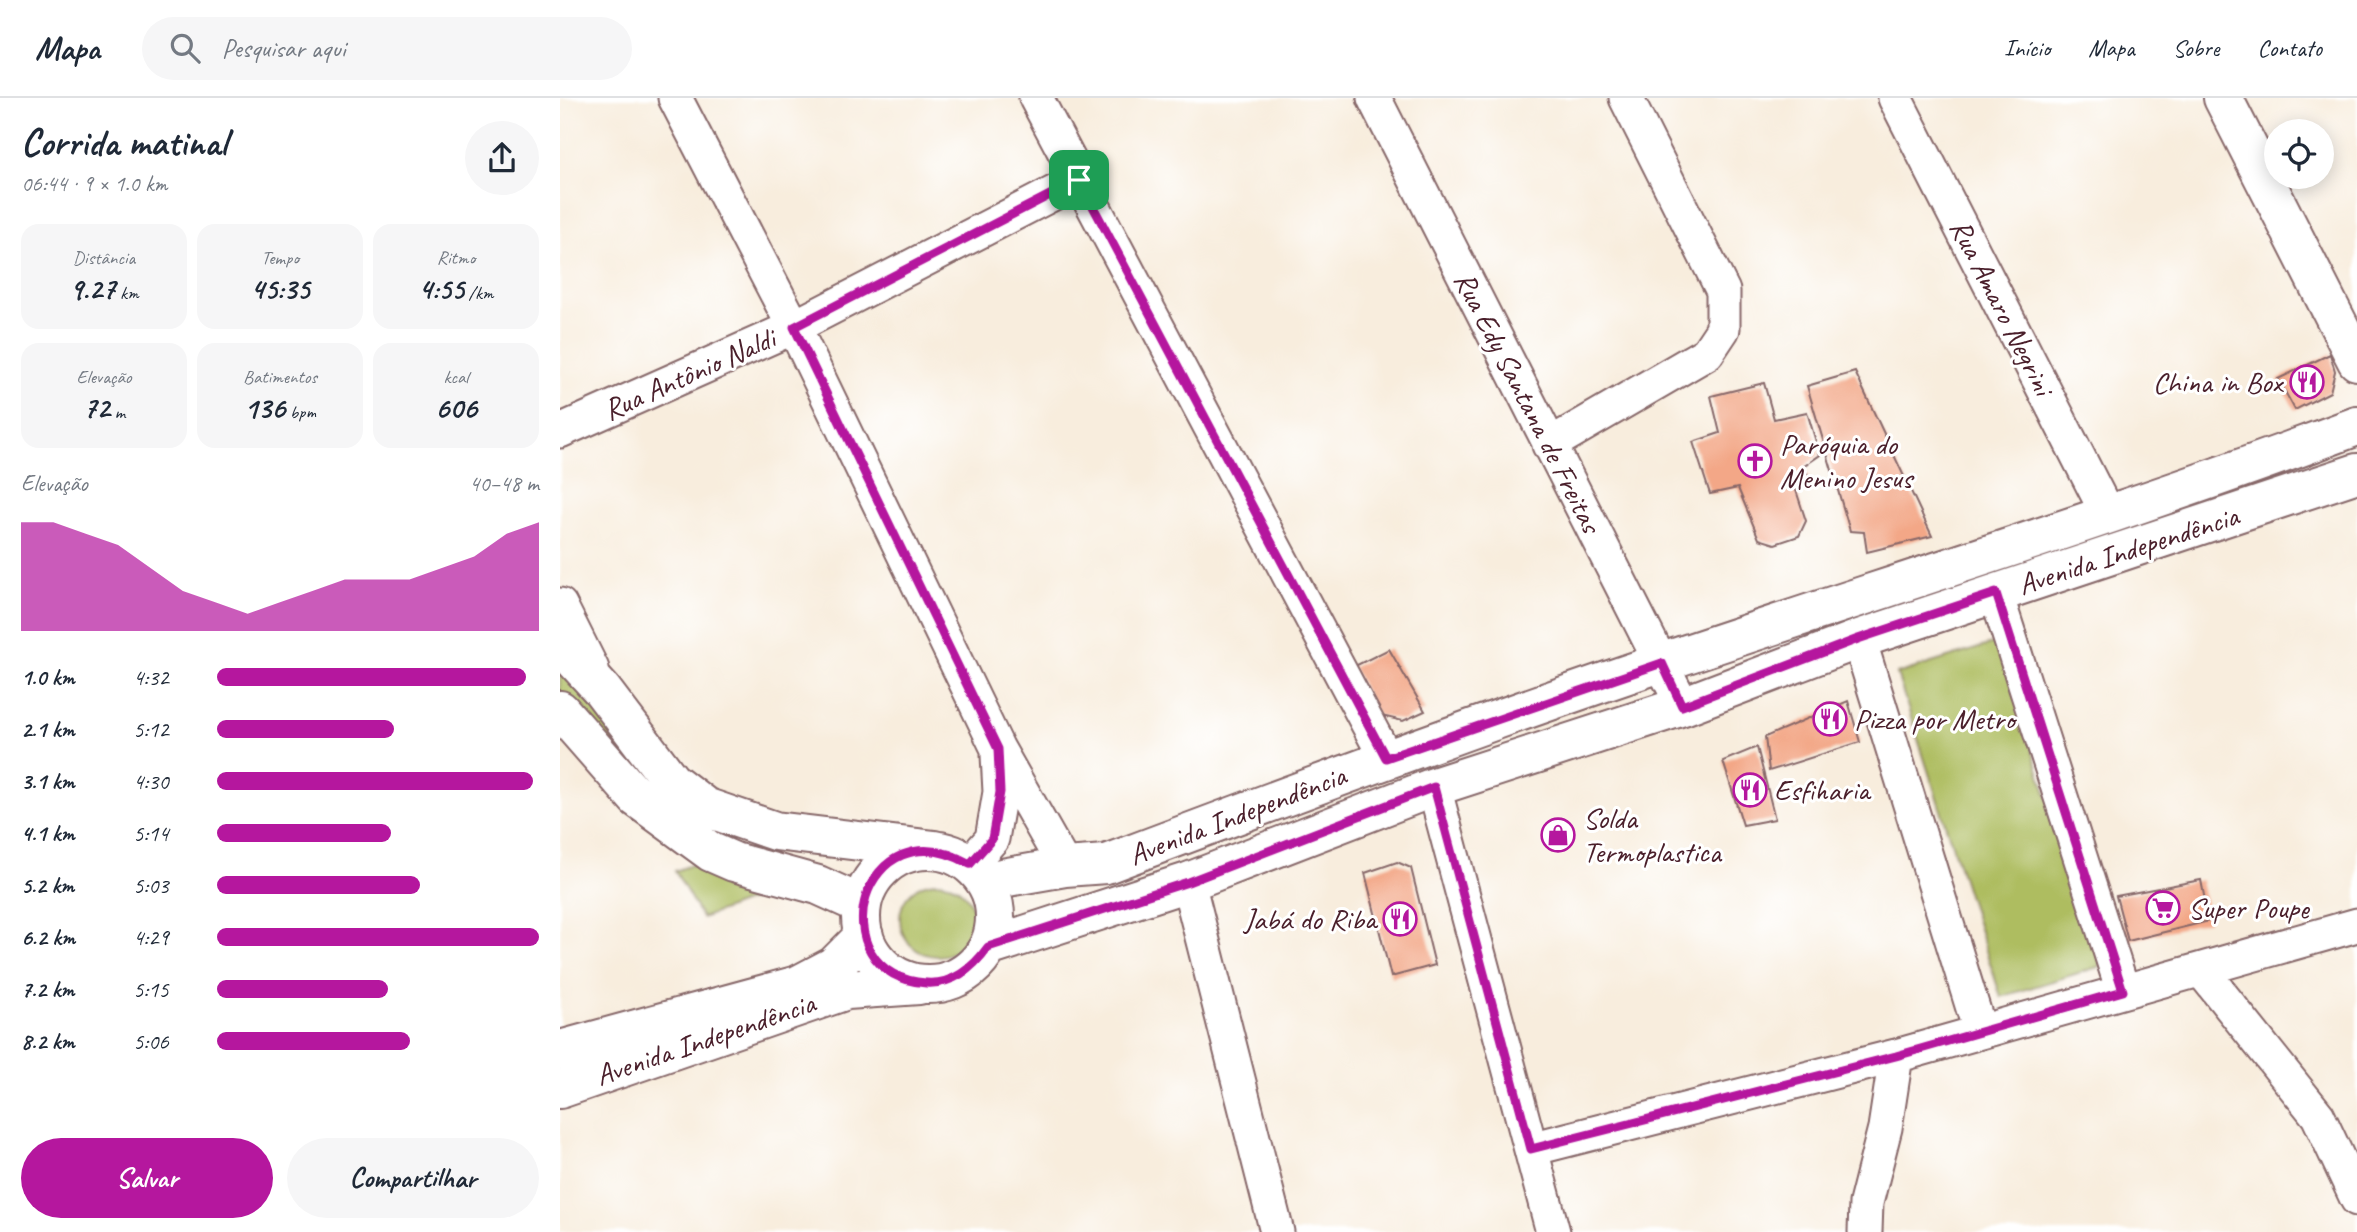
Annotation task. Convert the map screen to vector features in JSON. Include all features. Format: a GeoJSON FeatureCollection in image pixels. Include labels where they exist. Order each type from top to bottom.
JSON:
{"type":"FeatureCollection","features":[{"type":"Feature","properties":{"kind":"main road"},"geometry":{"type":"LineString","coordinates":[[2224,98],[2357,361]]}},
{"type":"Feature","properties":{"kind":"main road","name":"Avenida Independência"},"geometry":{"type":"LineString","coordinates":[[963,865],[1065,867],[1106,864],[1386,758],[2108,515],[2357,426]]}},
{"type":"Feature","properties":{"kind":"main road","name":"Avenida Independência"},"geometry":{"type":"LineString","coordinates":[[988,947],[1188,882],[1434,787],[1682,706],[1858,639],[2357,473]]}},
{"type":"Feature","properties":{"kind":"main road"},"geometry":{"type":"LineString","coordinates":[[560,644],[603,690],[671,781],[705,807],[775,831],[963,865]]}},
{"type":"Feature","properties":{"kind":"main road"},"geometry":{"type":"LineString","coordinates":[[560,710],[637,798],[711,852],[734,862],[818,885],[863,921],[883,966],[898,976],[933,984],[965,972],[988,947],[995,925],[994,902],[963,865],[915,851],[896,858],[880,870],[868,886],[863,921]]}},
{"type":"Feature","properties":{"kind":"main road","name":"Avenida Independência"},"geometry":{"type":"LineString","coordinates":[[560,1050],[799,985],[834,966],[863,921]]}},
{"type":"Feature","properties":{"kind":"main road","name":"Avenida Independência"},"geometry":{"type":"LineString","coordinates":[[560,1089],[847,990],[933,984]]}},
{"type":"Feature","properties":{"kind":"street"},"geometry":{"type":"LineString","coordinates":[[675,98],[794,327],[998,749],[1065,867]]}},
{"type":"Feature","properties":{"kind":"street"},"geometry":{"type":"LineString","coordinates":[[1036,98],[1386,758]]}},
{"type":"Feature","properties":{"kind":"street","name":"Rua Edy Santana de Freitas"},"geometry":{"type":"LineString","coordinates":[[1374,98],[1682,706]]}},
{"type":"Feature","properties":{"kind":"street"},"geometry":{"type":"LineString","coordinates":[[1549,445],[1707,353],[1723,329],[1723,291],[1626,98]]}},
{"type":"Feature","properties":{"kind":"street","name":"Rua Amaro Negrini"},"geometry":{"type":"LineString","coordinates":[[1895,98],[2108,515]]}},
{"type":"Feature","properties":{"kind":"street","name":"Rua Antônio Naldi"},"geometry":{"type":"LineString","coordinates":[[560,431],[794,327],[1079,180]]}},
{"type":"Feature","properties":{"kind":"street"},"geometry":{"type":"LineString","coordinates":[[1996,593],[2123,991]]}},
{"type":"Feature","properties":{"kind":"street"},"geometry":{"type":"LineString","coordinates":[[560,605],[603,690]]}},
{"type":"Feature","properties":{"kind":"street"},"geometry":{"type":"LineString","coordinates":[[1858,639],[1980,1031]]}},
{"type":"Feature","properties":{"kind":"street"},"geometry":{"type":"LineString","coordinates":[[963,865],[992,839],[1000,792],[998,749]]}},
{"type":"Feature","properties":{"kind":"street"},"geometry":{"type":"LineString","coordinates":[[1434,787],[1553,1232]]}},
{"type":"Feature","properties":{"kind":"street"},"geometry":{"type":"LineString","coordinates":[[1188,882],[1278,1232]]}},
{"type":"Feature","properties":{"kind":"street"},"geometry":{"type":"LineString","coordinates":[[1531,1149],[1896,1056],[2357,925]]}},
{"type":"Feature","properties":{"kind":"street"},"geometry":{"type":"LineString","coordinates":[[2202,971],[2318,1115],[2357,1199]]}},
{"type":"Feature","properties":{"kind":"street"},"geometry":{"type":"LineString","coordinates":[[1865,1232],[1866,1203],[1885,1128],[1896,1056]]}},
{"type":"Feature","properties":{"kind":"green space"},"geometry":{"type":"Polygon","coordinates":[[[1998,642],[2101,966],[2001,997],[1897,674],[1998,642]]]}},
{"type":"Feature","properties":{"kind":"green space"},"geometry":{"type":"Polygon","coordinates":[[[560,664],[630,757],[620,759],[560,693],[560,664]]]}},
{"type":"Feature","properties":{"kind":"green space"},"geometry":{"type":"Polygon","coordinates":[[[702,861],[778,890],[702,918],[675,871],[702,861]]]}},
{"type":"Feature","properties":{"kind":"green space"},"geometry":{"type":"Polygon","coordinates":[[[937,882],[958,888],[968,898],[974,919],[968,940],[958,950],[937,956],[916,950],[906,940],[900,919],[906,898],[916,888],[937,882]]]}},
{"type":"Feature","properties":{"kind":"building","name":"China in Box"},"geometry":{"type":"Polygon","coordinates":[[[2330,354],[2335,371],[2330,392],[2295,410],[2278,379],[2330,354]]]}},
{"type":"Feature","properties":{"kind":"building"},"geometry":{"type":"Polygon","coordinates":[[[1855,372],[1932,536],[1867,552],[1864,532],[1850,531],[1807,386],[1855,372]]]}},
{"type":"Feature","properties":{"kind":"building","name":"Paróquia do Menino Jesus"},"geometry":{"type":"Polygon","coordinates":[[[1764,383],[1774,419],[1807,412],[1820,455],[1803,467],[1811,480],[1793,481],[1806,521],[1799,536],[1775,544],[1759,539],[1738,488],[1710,494],[1693,442],[1720,433],[1711,396],[1764,383]]]}},
{"type":"Feature","properties":{"kind":"building"},"geometry":{"type":"Polygon","coordinates":[[[1389,649],[1425,711],[1403,721],[1377,715],[1353,667],[1389,649]]]}},
{"type":"Feature","properties":{"kind":"building","name":"Pizza por Metro"},"geometry":{"type":"Polygon","coordinates":[[[1848,701],[1860,742],[1769,771],[1765,737],[1848,701]]]}},
{"type":"Feature","properties":{"kind":"building","name":"Esfiharia"},"geometry":{"type":"Polygon","coordinates":[[[1757,747],[1775,819],[1743,825],[1723,761],[1757,747]]]}},
{"type":"Feature","properties":{"kind":"building","name":"Jabá do Riba"},"geometry":{"type":"Polygon","coordinates":[[[1397,862],[1411,868],[1435,965],[1391,977],[1365,873],[1397,862]]]}},
{"type":"Feature","properties":{"kind":"building","name":"Super Poupe"},"geometry":{"type":"Polygon","coordinates":[[[2201,880],[2209,921],[2128,941],[2116,896],[2201,880]]]}},
{"type":"Feature","properties":{"kind":"place","name":"China in Box"},"geometry":{"type":"Point","coordinates":[2307,382]}},
{"type":"Feature","properties":{"kind":"place","name":"Paróquia do Menino Jesus"},"geometry":{"type":"Point","coordinates":[1755,461]}},
{"type":"Feature","properties":{"kind":"place","name":"Pizza por Metro"},"geometry":{"type":"Point","coordinates":[1830,719]}},
{"type":"Feature","properties":{"kind":"place","name":"Esfiharia"},"geometry":{"type":"Point","coordinates":[1750,790]}},
{"type":"Feature","properties":{"kind":"place","name":"Solda Termoplastica"},"geometry":{"type":"Point","coordinates":[1558,835]}},
{"type":"Feature","properties":{"kind":"place","name":"Super Poupe"},"geometry":{"type":"Point","coordinates":[2163,908]}},
{"type":"Feature","properties":{"kind":"place","name":"Jabá do Riba"},"geometry":{"type":"Point","coordinates":[1400,919]}},
{"type":"Feature","properties":{"kind":"route"},"geometry":{"type":"LineString","coordinates":[[1079,180],[1386,758],[1662,663],[1682,706],[1858,639],[1996,593],[2123,991],[1896,1056],[1531,1149],[1434,787],[1188,882],[988,947],[978,961],[950,980],[933,984],[915,982],[898,976],[883,966],[871,952],[864,936],[862,905],[868,886],[880,870],[896,858],[915,851],[935,850],[954,855],[970,864],[992,839],[1000,792],[998,749],[794,327],[1079,180]]}}]}
